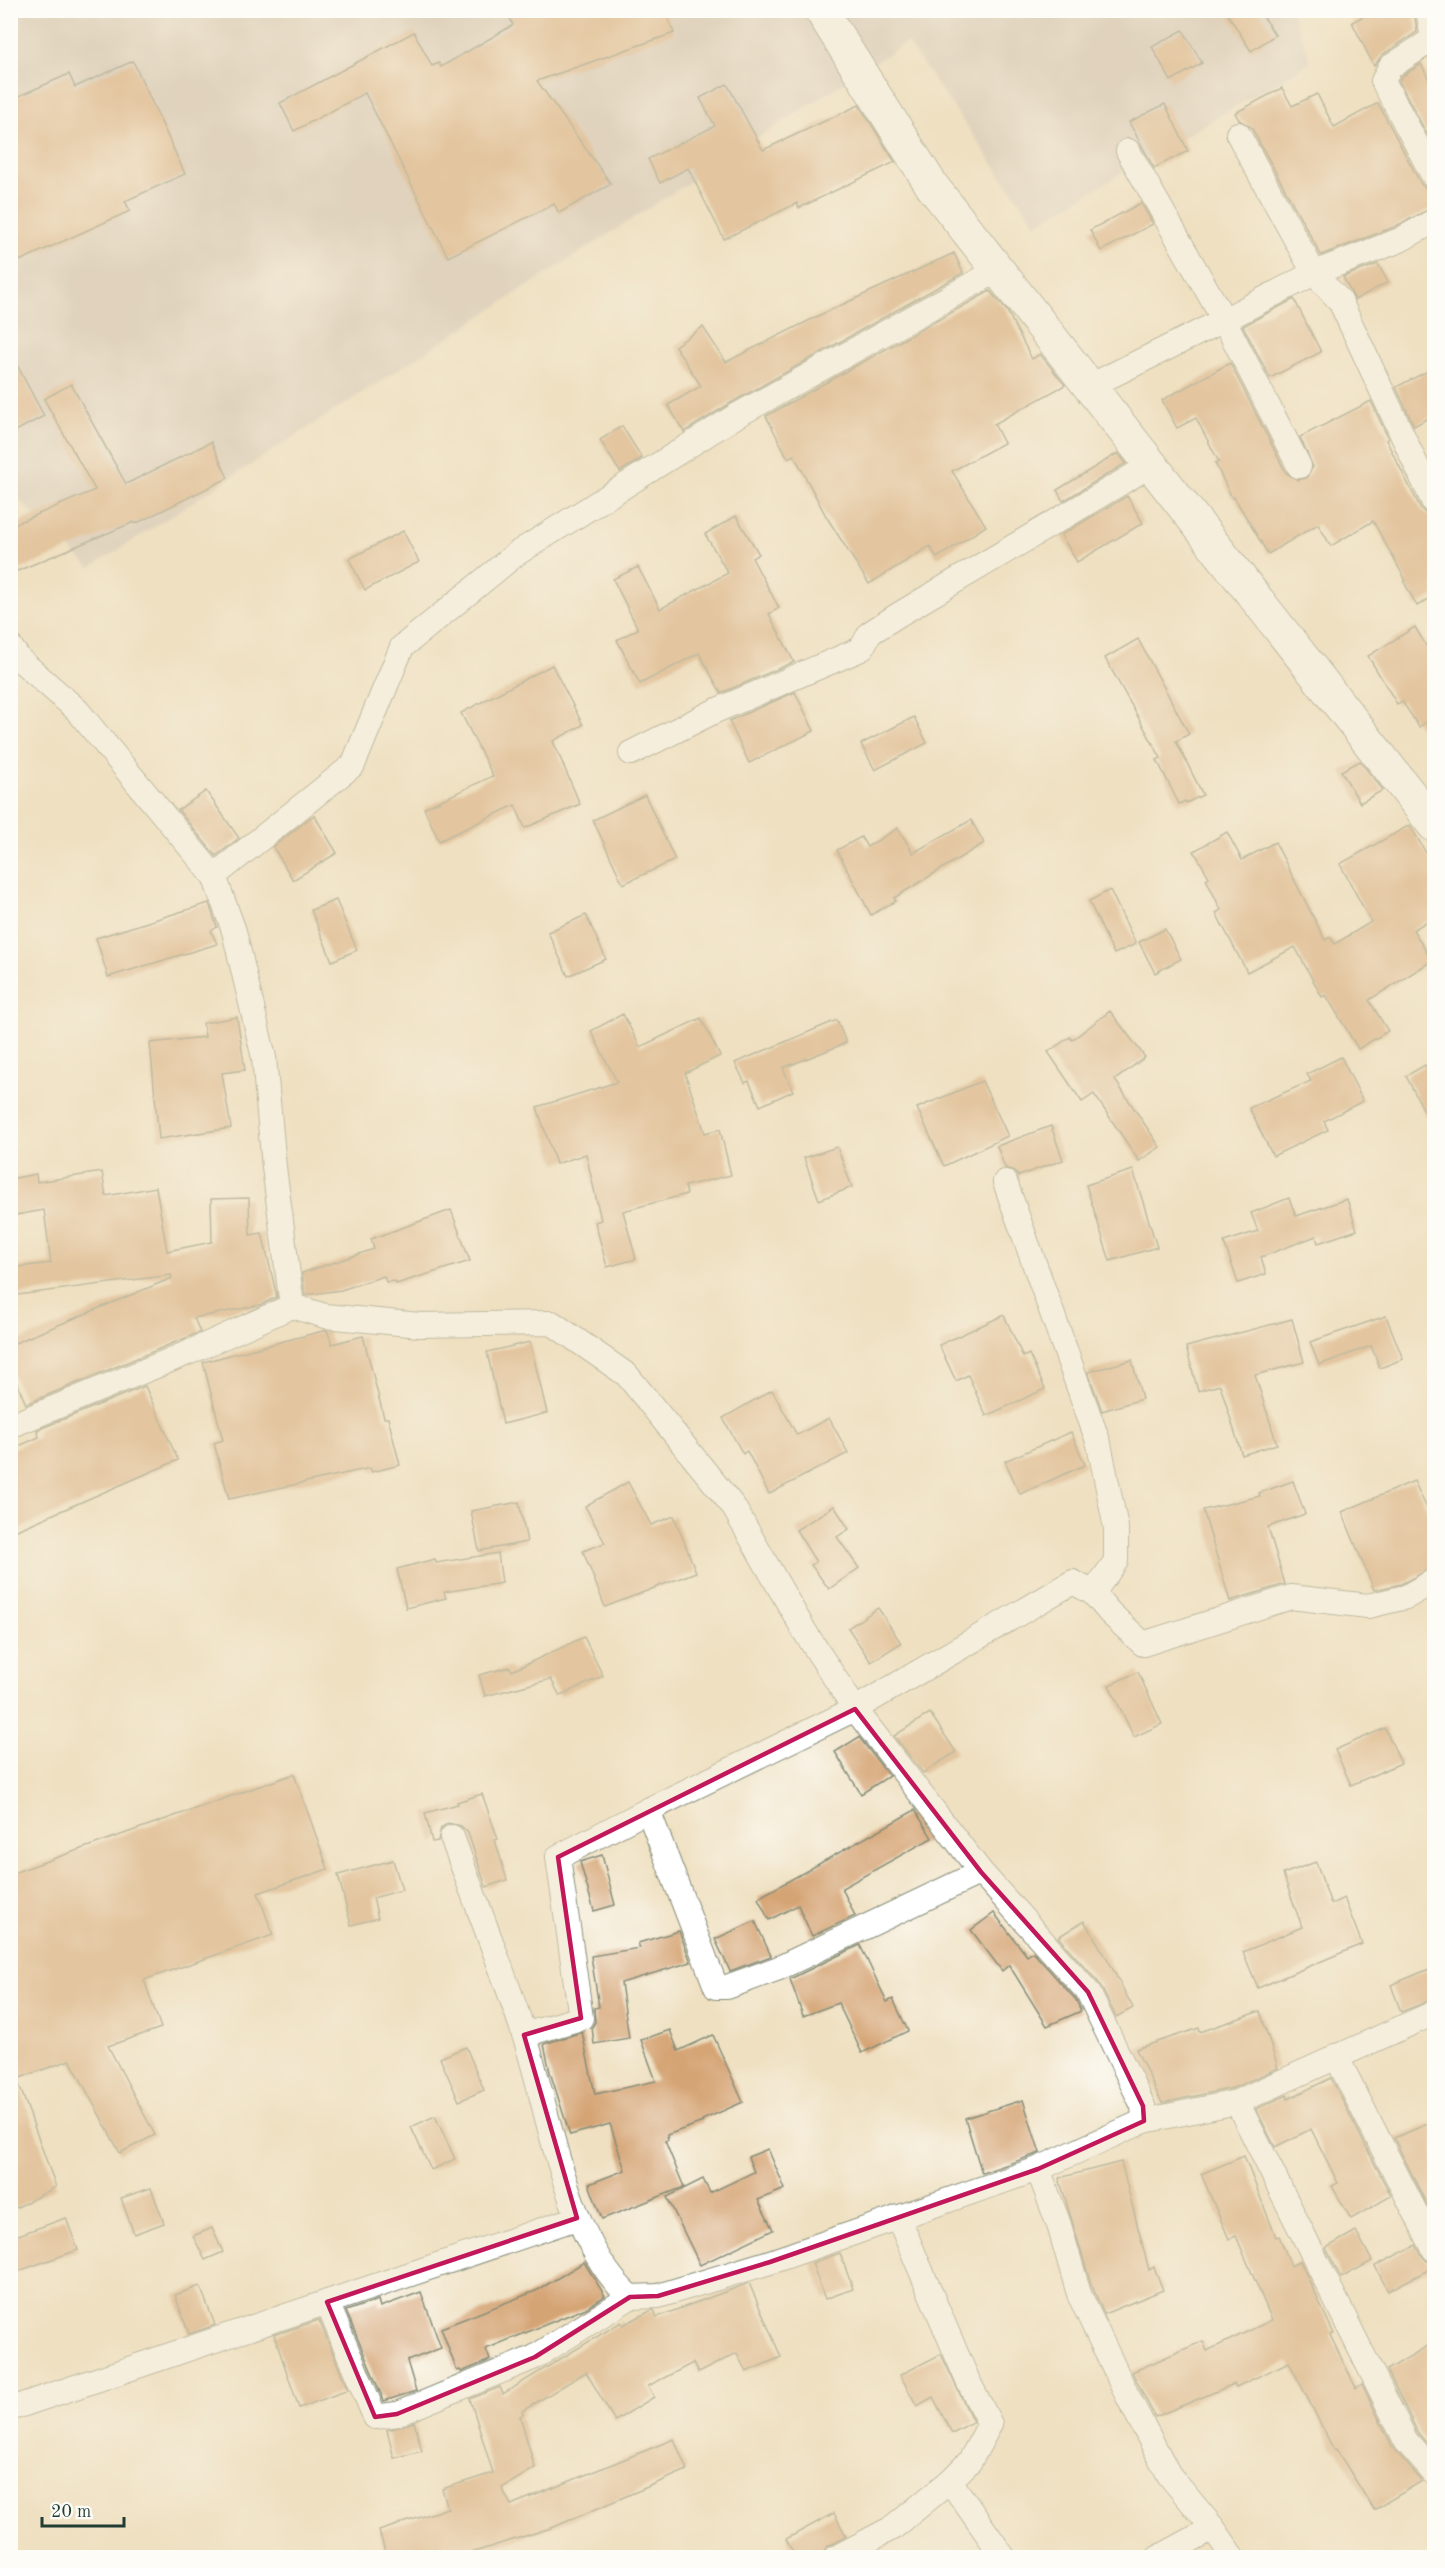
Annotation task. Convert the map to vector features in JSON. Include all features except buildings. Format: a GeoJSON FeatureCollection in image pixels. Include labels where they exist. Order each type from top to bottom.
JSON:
{"type":"FeatureCollection","features":[{"type":"Feature","properties":{"kind":"street"},"geometry":{"type":"LineString","coordinates":[[821,10],[932,186],[996,271],[1090,386],[1434,825]]}},
{"type":"Feature","properties":{"kind":"street"},"geometry":{"type":"LineString","coordinates":[[1428,10],[1433,39],[1389,67],[1383,81],[1434,177]]}},
{"type":"Feature","properties":{"kind":"street"},"geometry":{"type":"LineString","coordinates":[[1238,134],[1314,273],[1340,301],[1434,504]]}},
{"type":"Feature","properties":{"kind":"street"},"geometry":{"type":"LineString","coordinates":[[1128,151],[1224,320],[1299,466]]}},
{"type":"Feature","properties":{"kind":"street"},"geometry":{"type":"LineString","coordinates":[[1090,386],[1314,273],[1400,240],[1434,221]]}},
{"type":"Feature","properties":{"kind":"street"},"geometry":{"type":"LineString","coordinates":[[214,876],[353,765],[402,647],[516,554],[736,416],[996,271]]}},
{"type":"Feature","properties":{"kind":"street"},"geometry":{"type":"LineString","coordinates":[[631,753],[715,711],[861,648],[870,633],[898,615],[1151,465]]}},
{"type":"Feature","properties":{"kind":"street"},"geometry":{"type":"LineString","coordinates":[[13,656],[77,710],[214,876],[234,931],[264,1058],[274,1167],[292,1306]]}},
{"type":"Feature","properties":{"kind":"street"},"geometry":{"type":"LineString","coordinates":[[1005,1182],[1099,1444],[1116,1528],[1116,1561],[1093,1593]]}},
{"type":"Feature","properties":{"kind":"street"},"geometry":{"type":"LineString","coordinates":[[10,1426],[190,1352],[292,1306],[325,1316],[420,1325],[552,1323],[627,1375],[733,1506],[805,1632],[855,1709],[981,1872],[1088,1992],[1143,2106],[1144,2121]]}},
{"type":"Feature","properties":{"kind":"street"},"geometry":{"type":"LineString","coordinates":[[524,2035],[581,2018],[558,1857],[648,1810],[855,1709],[1073,1582],[1093,1593],[1110,1613],[1143,1644],[1291,1597],[1368,1606],[1406,1597],[1434,1581]]}},
{"type":"Feature","properties":{"kind":"street"},"geometry":{"type":"LineString","coordinates":[[648,1810],[716,1987],[728,1987],[779,1968],[981,1872]]}},
{"type":"Feature","properties":{"kind":"street"},"geometry":{"type":"LineString","coordinates":[[452,1838],[524,2035],[577,2218],[615,2283],[630,2297]]}},
{"type":"Feature","properties":{"kind":"street"},"geometry":{"type":"LineString","coordinates":[[327,2302],[375,2417],[397,2414],[535,2357],[630,2297],[658,2296],[770,2262],[1038,2169],[1144,2121],[1237,2102],[1336,2055],[1434,2013]]}},
{"type":"Feature","properties":{"kind":"street"},"geometry":{"type":"LineString","coordinates":[[1336,2055],[1434,2249]]}},
{"type":"Feature","properties":{"kind":"street"},"geometry":{"type":"LineString","coordinates":[[1237,2102],[1406,2442],[1434,2473]]}},
{"type":"Feature","properties":{"kind":"street"},"geometry":{"type":"LineString","coordinates":[[1038,2169],[1059,2225],[1079,2294],[1126,2393],[1170,2475],[1234,2558]]}},
{"type":"Feature","properties":{"kind":"street"},"geometry":{"type":"LineString","coordinates":[[835,2558],[894,2527],[950,2481],[970,2461],[990,2424],[968,2381],[898,2217]]}},
{"type":"Feature","properties":{"kind":"street"},"geometry":{"type":"LineString","coordinates":[[10,2409],[577,2218]]}},
{"type":"Feature","properties":{"kind":"street"},"geometry":{"type":"LineString","coordinates":[[950,2481],[1004,2558]]}},
{"type":"Feature","properties":{"kind":"street"},"geometry":{"type":"LineString","coordinates":[[1158,2558],[1213,2528]]}},
{"type":"Feature","properties":{"kind":"highlighted area"},"geometry":{"type":"Polygon","coordinates":[[[855,1709],[981,1872],[1088,1992],[1143,2106],[1144,2121],[1038,2169],[770,2262],[658,2296],[630,2297],[535,2357],[397,2414],[375,2417],[327,2302],[577,2218],[524,2035],[581,2018],[558,1857],[855,1709]]]}},
{"type":"Feature","properties":{"kind":"shaded area"},"geometry":{"type":"Polygon","coordinates":[[[1291,10],[1311,62],[1036,224],[907,42],[90,568],[11,492],[10,11],[1291,10]]]}}]}
